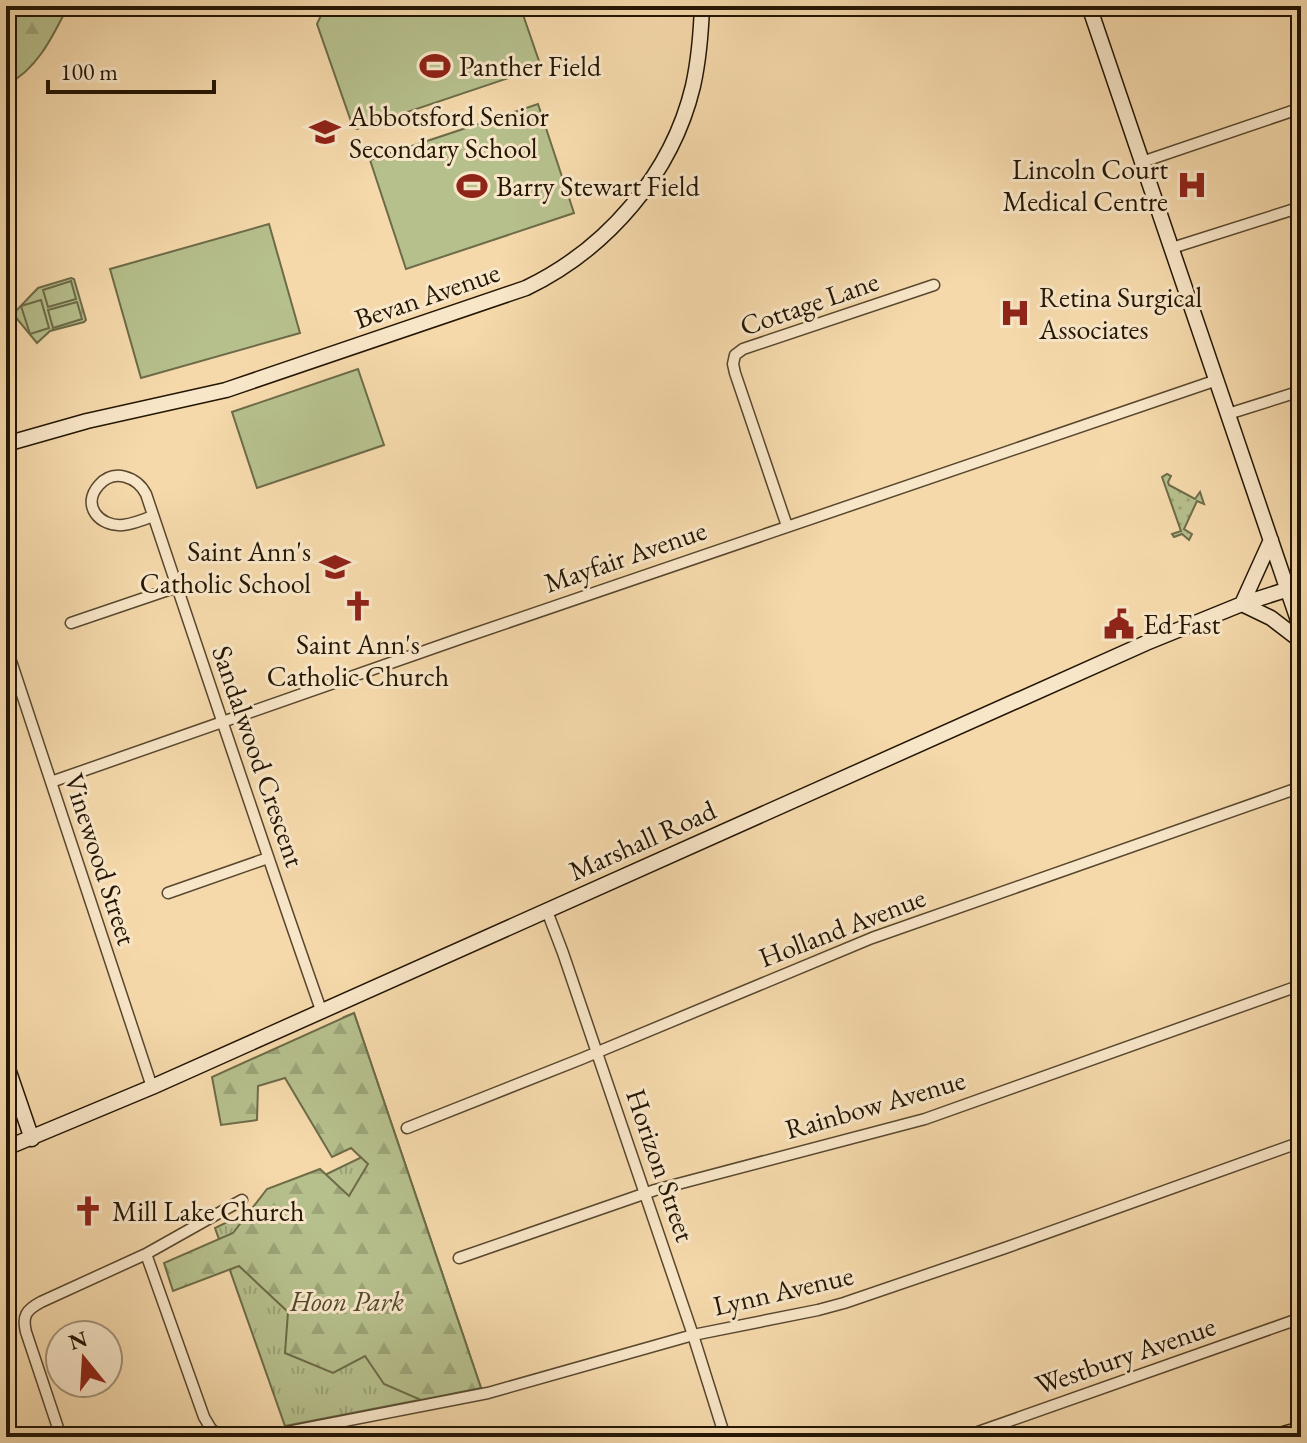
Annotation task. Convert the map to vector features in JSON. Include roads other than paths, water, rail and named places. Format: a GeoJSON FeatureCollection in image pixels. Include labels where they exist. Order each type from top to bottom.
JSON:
{"type":"FeatureCollection","features":[{"type":"Feature","properties":{"kind":"highway"},"geometry":{"type":"LineString","coordinates":[[1280,1437],[1301,1431]]}},
{"type":"Feature","properties":{"kind":"main road","name":"Bevan Avenue"},"geometry":{"type":"LineString","coordinates":[[6,444],[87,421],[226,390],[526,288],[554,273],[607,233],[636,200],[671,146],[693,86],[701,38],[702,6]]}},
{"type":"Feature","properties":{"kind":"main road"},"geometry":{"type":"LineString","coordinates":[[1089,6],[1271,540],[1294,587],[1301,629]]}},
{"type":"Feature","properties":{"kind":"main road"},"geometry":{"type":"LineString","coordinates":[[1271,540],[1242,604],[1271,618],[1301,641]]}},
{"type":"Feature","properties":{"kind":"main road","name":"Marshall Road"},"geometry":{"type":"LineString","coordinates":[[6,1148],[152,1087],[1146,643],[1242,604],[1294,587]]}},
{"type":"Feature","properties":{"kind":"main road"},"geometry":{"type":"LineString","coordinates":[[6,1063],[32,1139]]}},
{"type":"Feature","properties":{"kind":"street"},"geometry":{"type":"LineString","coordinates":[[1142,162],[1301,108]]}},
{"type":"Feature","properties":{"kind":"street"},"geometry":{"type":"LineString","coordinates":[[1172,248],[1301,207]]}},
{"type":"Feature","properties":{"kind":"street","name":"Cottage Lane"},"geometry":{"type":"LineString","coordinates":[[787,526],[735,373],[735,355],[743,349],[934,285]]}},
{"type":"Feature","properties":{"kind":"street","name":"Mayfair Avenue"},"geometry":{"type":"LineString","coordinates":[[51,782],[1217,380]]}},
{"type":"Feature","properties":{"kind":"street"},"geometry":{"type":"LineString","coordinates":[[1228,414],[1301,391]]}},
{"type":"Feature","properties":{"kind":"street","name":"Sandalwood Crescent"},"geometry":{"type":"LineString","coordinates":[[153,516],[121,525],[103,523],[93,509],[94,493],[104,481],[114,477],[130,478],[142,487],[153,516],[321,1010]]}},
{"type":"Feature","properties":{"kind":"street"},"geometry":{"type":"LineString","coordinates":[[71,623],[177,587]]}},
{"type":"Feature","properties":{"kind":"street","name":"Vinewood Street"},"geometry":{"type":"LineString","coordinates":[[6,646],[152,1087]]}},
{"type":"Feature","properties":{"kind":"street","name":"Holland Avenue"},"geometry":{"type":"LineString","coordinates":[[407,1128],[872,938],[1301,787]]}},
{"type":"Feature","properties":{"kind":"street"},"geometry":{"type":"LineString","coordinates":[[168,893],[268,858]]}},
{"type":"Feature","properties":{"kind":"street","name":"Horizon Street"},"geometry":{"type":"LineString","coordinates":[[547,911],[725,1437]]}},
{"type":"Feature","properties":{"kind":"street","name":"Rainbow Avenue"},"geometry":{"type":"LineString","coordinates":[[459,1258],[645,1194],[925,1119],[1301,985]]}},
{"type":"Feature","properties":{"kind":"street","name":"Lynn Avenue"},"geometry":{"type":"LineString","coordinates":[[262,1437],[488,1393],[693,1335],[844,1303],[1301,1142]]}},
{"type":"Feature","properties":{"kind":"street"},"geometry":{"type":"LineString","coordinates":[[61,1437],[26,1332],[23,1321],[26,1313],[32,1306],[146,1254],[242,1200]]}},
{"type":"Feature","properties":{"kind":"street"},"geometry":{"type":"LineString","coordinates":[[146,1254],[204,1417],[211,1429],[222,1437]]}},
{"type":"Feature","properties":{"kind":"street","name":"Westbury Avenue"},"geometry":{"type":"LineString","coordinates":[[964,1437],[1301,1318]]}},
{"type":"Feature","properties":{"kind":"place","name":"Panther Field"},"geometry":{"type":"Point","coordinates":[435,66]}},
{"type":"Feature","properties":{"kind":"place","name":"Abbotsford Senior Secondary School"},"geometry":{"type":"Point","coordinates":[325,132]}},
{"type":"Feature","properties":{"kind":"place","name":"Lincoln Court Medical Centre"},"geometry":{"type":"Point","coordinates":[1192,185]}},
{"type":"Feature","properties":{"kind":"place","name":"Barry Stewart Field"},"geometry":{"type":"Point","coordinates":[472,186]}},
{"type":"Feature","properties":{"kind":"place","name":"Retina Surgical Associates"},"geometry":{"type":"Point","coordinates":[1015,313]}},
{"type":"Feature","properties":{"kind":"place","name":"Saint Ann's Catholic School"},"geometry":{"type":"Point","coordinates":[335,567]}},
{"type":"Feature","properties":{"kind":"place","name":"Saint Ann's Catholic Church"},"geometry":{"type":"Point","coordinates":[358,606]}},
{"type":"Feature","properties":{"kind":"place","name":"Ed Fast"},"geometry":{"type":"Point","coordinates":[1119,624]}},
{"type":"Feature","properties":{"kind":"place","name":"Mill Lake Church"},"geometry":{"type":"Point","coordinates":[88,1211]}},
{"type":"Feature","properties":{"kind":"park label","name":"Hoon Park"},"geometry":{"type":"Point","coordinates":[347,1301]}}]}
